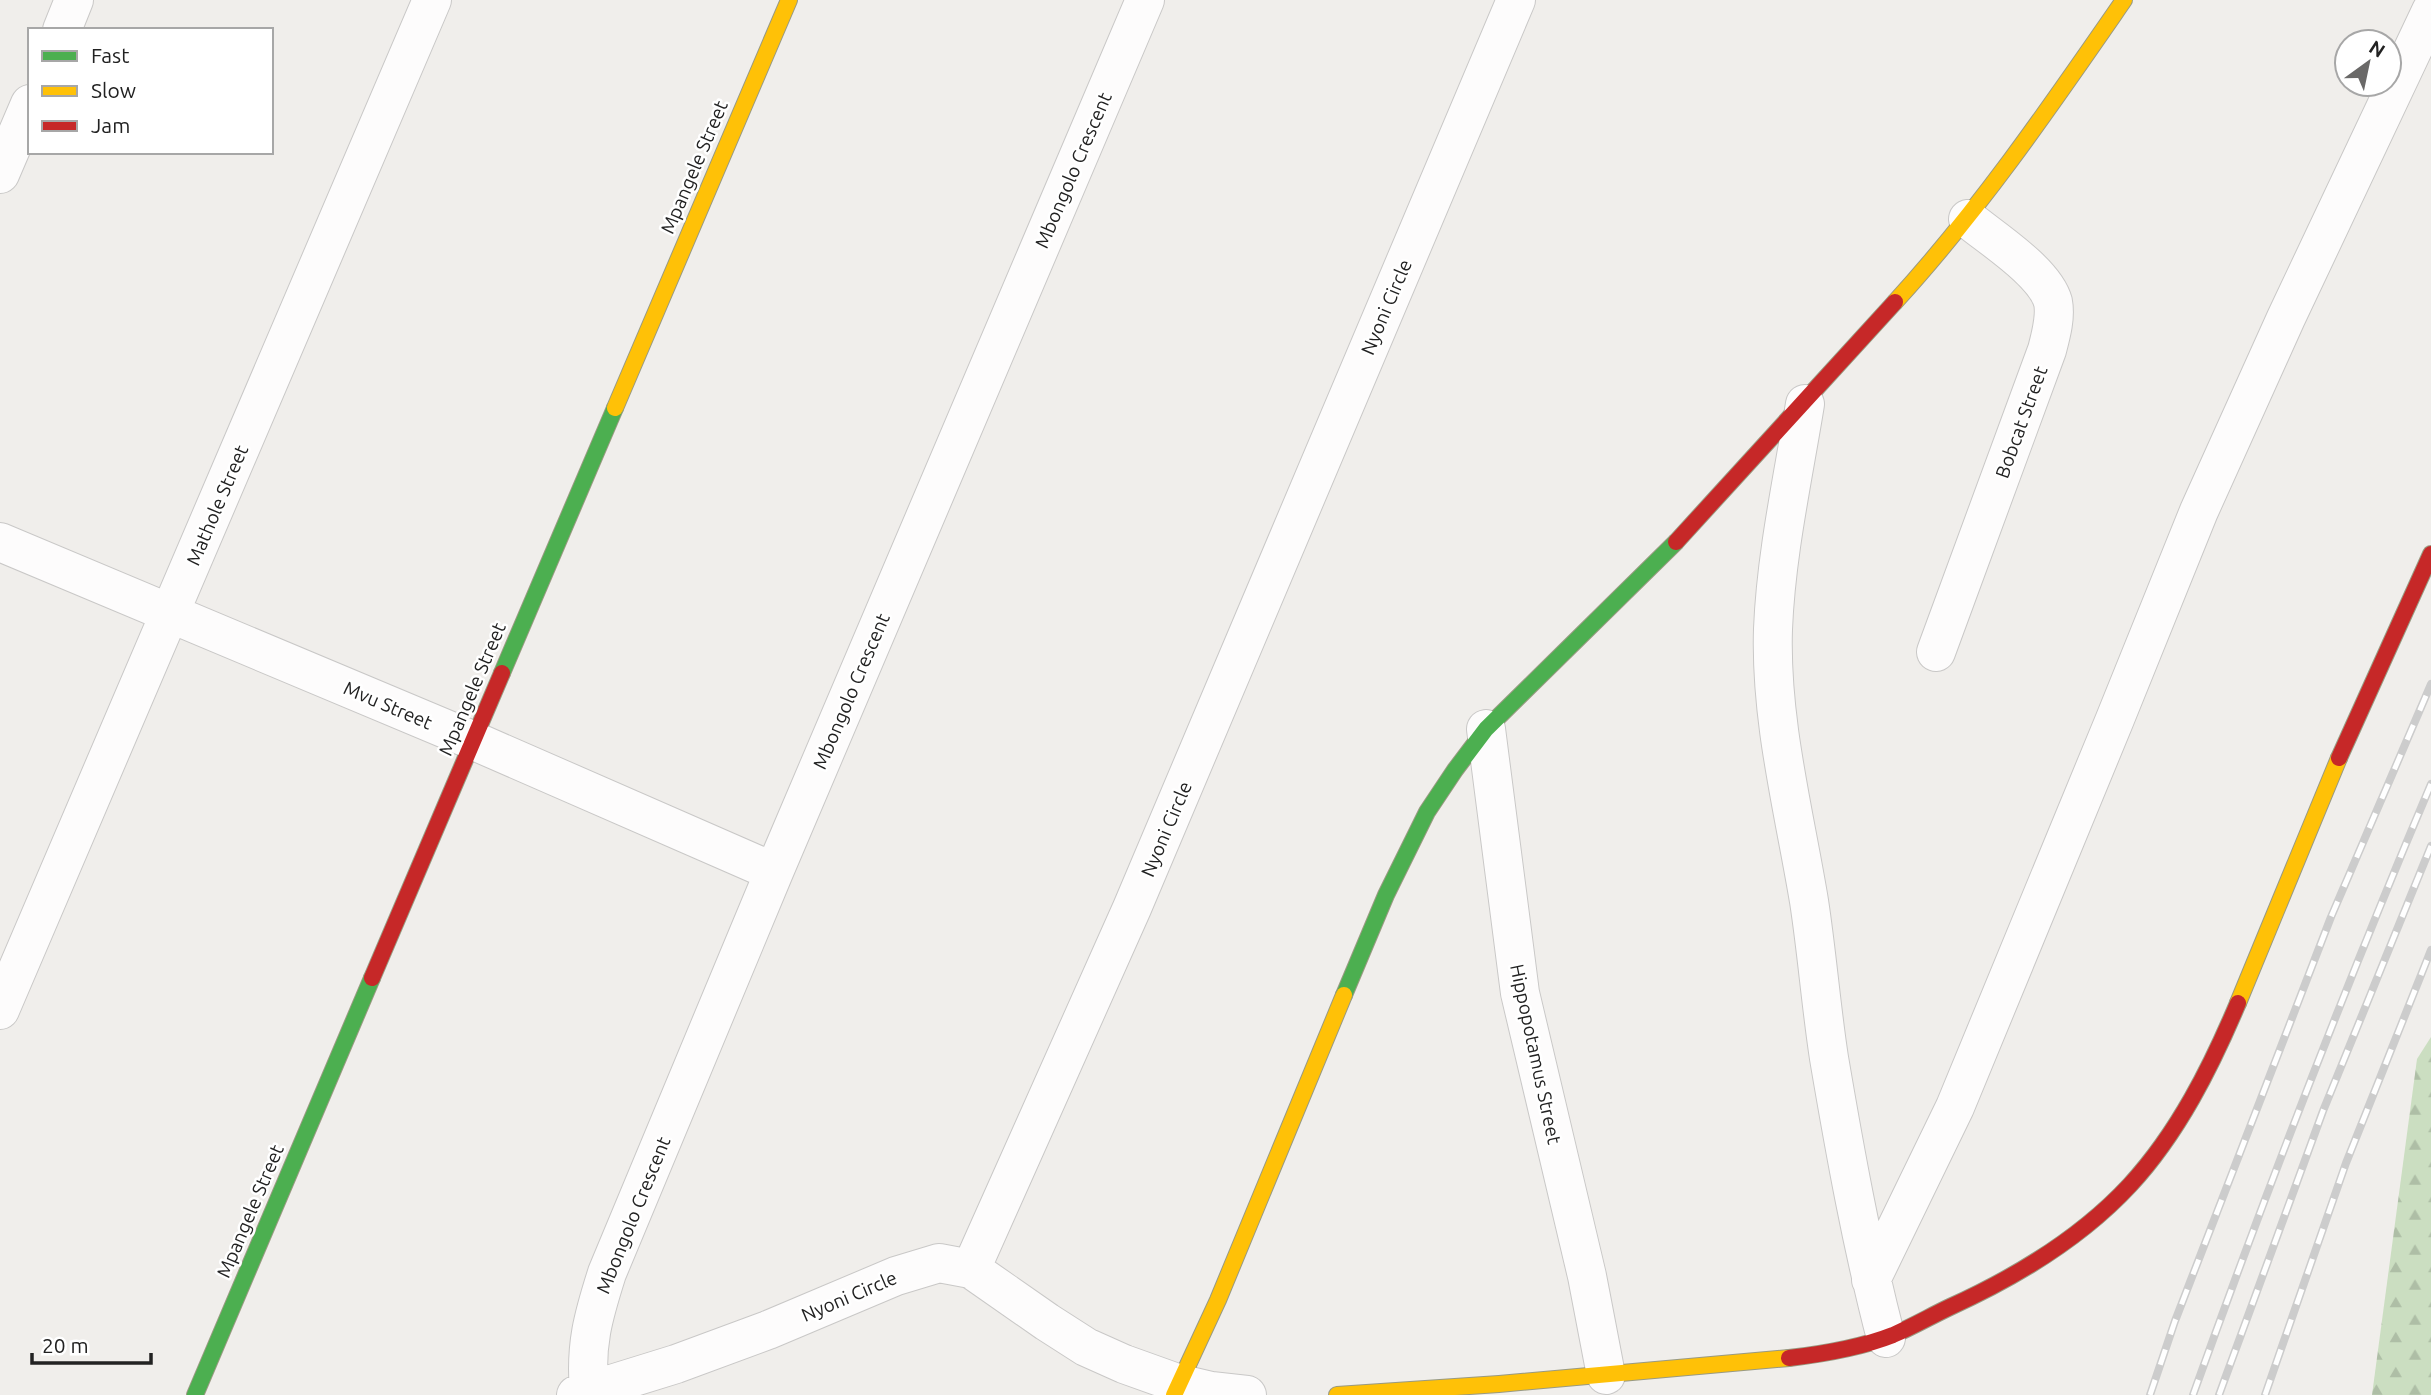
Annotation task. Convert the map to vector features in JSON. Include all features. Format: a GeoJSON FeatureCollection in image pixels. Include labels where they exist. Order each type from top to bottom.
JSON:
{"type":"FeatureCollection","features":[{"type":"Feature","properties":{"kind":"street"},"geometry":{"type":"LineString","coordinates":[[63,28],[74,0]]}},
{"type":"Feature","properties":{"kind":"street","name":"Mathole Street"},"geometry":{"type":"LineString","coordinates":[[0,1010],[432,0]]}},
{"type":"Feature","properties":{"kind":"street","name":"Mpangele Street"},"geometry":{"type":"LineString","coordinates":[[195,1395],[789,0]]}},
{"type":"Feature","properties":{"kind":"street","name":"Mbongolo Crescent"},"geometry":{"type":"LineString","coordinates":[[582,1393],[589,1337],[607,1273],[774,872],[1145,0]]}},
{"type":"Feature","properties":{"kind":"street","name":"Nyoni Circle"},"geometry":{"type":"LineString","coordinates":[[582,1393],[676,1364],[768,1330],[919,1268],[939,1263],[971,1269],[1132,908],[1516,0]]}},
{"type":"Feature","properties":{"kind":"street"},"geometry":{"type":"LineString","coordinates":[[1176,1389],[1218,1300],[1385,895],[1427,812],[1455,770],[1486,729],[1657,562],[1805,404],[1968,219],[2010,164],[2124,0]]}},
{"type":"Feature","properties":{"kind":"street"},"geometry":{"type":"LineString","coordinates":[[1871,1280],[1966,1082],[2199,511],[2286,318],[2431,11]]}},
{"type":"Feature","properties":{"kind":"street"},"geometry":{"type":"LineString","coordinates":[[0,174],[28,109]]}},
{"type":"Feature","properties":{"kind":"street","name":"Bobcat Street"},"geometry":{"type":"LineString","coordinates":[[1936,652],[2047,350],[2053,322],[2052,300],[2040,280],[1968,219]]}},
{"type":"Feature","properties":{"kind":"street"},"geometry":{"type":"LineString","coordinates":[[1805,404],[1777,583],[1773,629],[1777,715],[1810,905],[1829,1056],[1871,1280],[1886,1338]]}},
{"type":"Feature","properties":{"kind":"street","name":"Mvu Street"},"geometry":{"type":"LineString","coordinates":[[0,541],[472,740],[774,872]]}},
{"type":"Feature","properties":{"kind":"street"},"geometry":{"type":"LineString","coordinates":[[1336,1395],[1606,1375],[1818,1354],[1886,1338],[1966,1301],[2077,1234],[2112,1203],[2150,1163],[2195,1096],[2215,1056],[2309,827],[2431,554]]}},
{"type":"Feature","properties":{"kind":"street","name":"Hippopotamus Street"},"geometry":{"type":"LineString","coordinates":[[1486,729],[1520,993],[1587,1276],[1606,1375]]}},
{"type":"Feature","properties":{"kind":"street"},"geometry":{"type":"LineString","coordinates":[[971,1269],[1046,1322],[1087,1346],[1176,1389],[1247,1395]]}},
{"type":"Feature","properties":{"kind":"green space"},"geometry":{"type":"Polygon","coordinates":[[[2431,1037],[2431,1395],[2372,1395],[2417,1059],[2431,1037]]]}},
{"type":"Feature","properties":{"kind":"railway"},"geometry":{"type":"LineString","coordinates":[[2150,1395],[2175,1321],[2331,917],[2431,684]]}},
{"type":"Feature","properties":{"kind":"railway"},"geometry":{"type":"LineString","coordinates":[[2193,1395],[2308,1088],[2431,784]]}},
{"type":"Feature","properties":{"kind":"railway"},"geometry":{"type":"LineString","coordinates":[[2219,1395],[2323,1111],[2431,846]]}},
{"type":"Feature","properties":{"kind":"railway"},"geometry":{"type":"LineString","coordinates":[[2265,1395],[2346,1163],[2431,950]]}},
{"type":"Feature","properties":{"kind":"traffic: fast"},"geometry":{"type":"LineString","coordinates":[[502,673],[615,408]]}},
{"type":"Feature","properties":{"kind":"traffic: fast"},"geometry":{"type":"LineString","coordinates":[[1344,995],[1386,895],[1427,812],[1455,770],[1486,729],[1676,542]]}},
{"type":"Feature","properties":{"kind":"traffic: fast"},"geometry":{"type":"LineString","coordinates":[[195,1395],[372,978]]}},
{"type":"Feature","properties":{"kind":"traffic: slow"},"geometry":{"type":"LineString","coordinates":[[615,408],[789,0]]}},
{"type":"Feature","properties":{"kind":"traffic: slow"},"geometry":{"type":"LineString","coordinates":[[1895,302],[1986,193],[2124,0]]}},
{"type":"Feature","properties":{"kind":"traffic: slow"},"geometry":{"type":"LineString","coordinates":[[2238,1003],[2339,758]]}},
{"type":"Feature","properties":{"kind":"traffic: slow"},"geometry":{"type":"LineString","coordinates":[[1174,1395],[1218,1300],[1344,995]]}},
{"type":"Feature","properties":{"kind":"traffic: slow"},"geometry":{"type":"LineString","coordinates":[[1337,1395],[1499,1384],[1789,1358]]}},
{"type":"Feature","properties":{"kind":"traffic: jam"},"geometry":{"type":"LineString","coordinates":[[1676,542],[1895,302]]}},
{"type":"Feature","properties":{"kind":"traffic: jam"},"geometry":{"type":"LineString","coordinates":[[2339,758],[2431,554]]}},
{"type":"Feature","properties":{"kind":"traffic: jam"},"geometry":{"type":"LineString","coordinates":[[372,978],[502,673]]}},
{"type":"Feature","properties":{"kind":"traffic: jam"},"geometry":{"type":"LineString","coordinates":[[1789,1358],[1855,1347],[1900,1332],[2023,1269],[2090,1223],[2130,1185],[2163,1144],[2205,1075],[2238,1003]]}}]}
